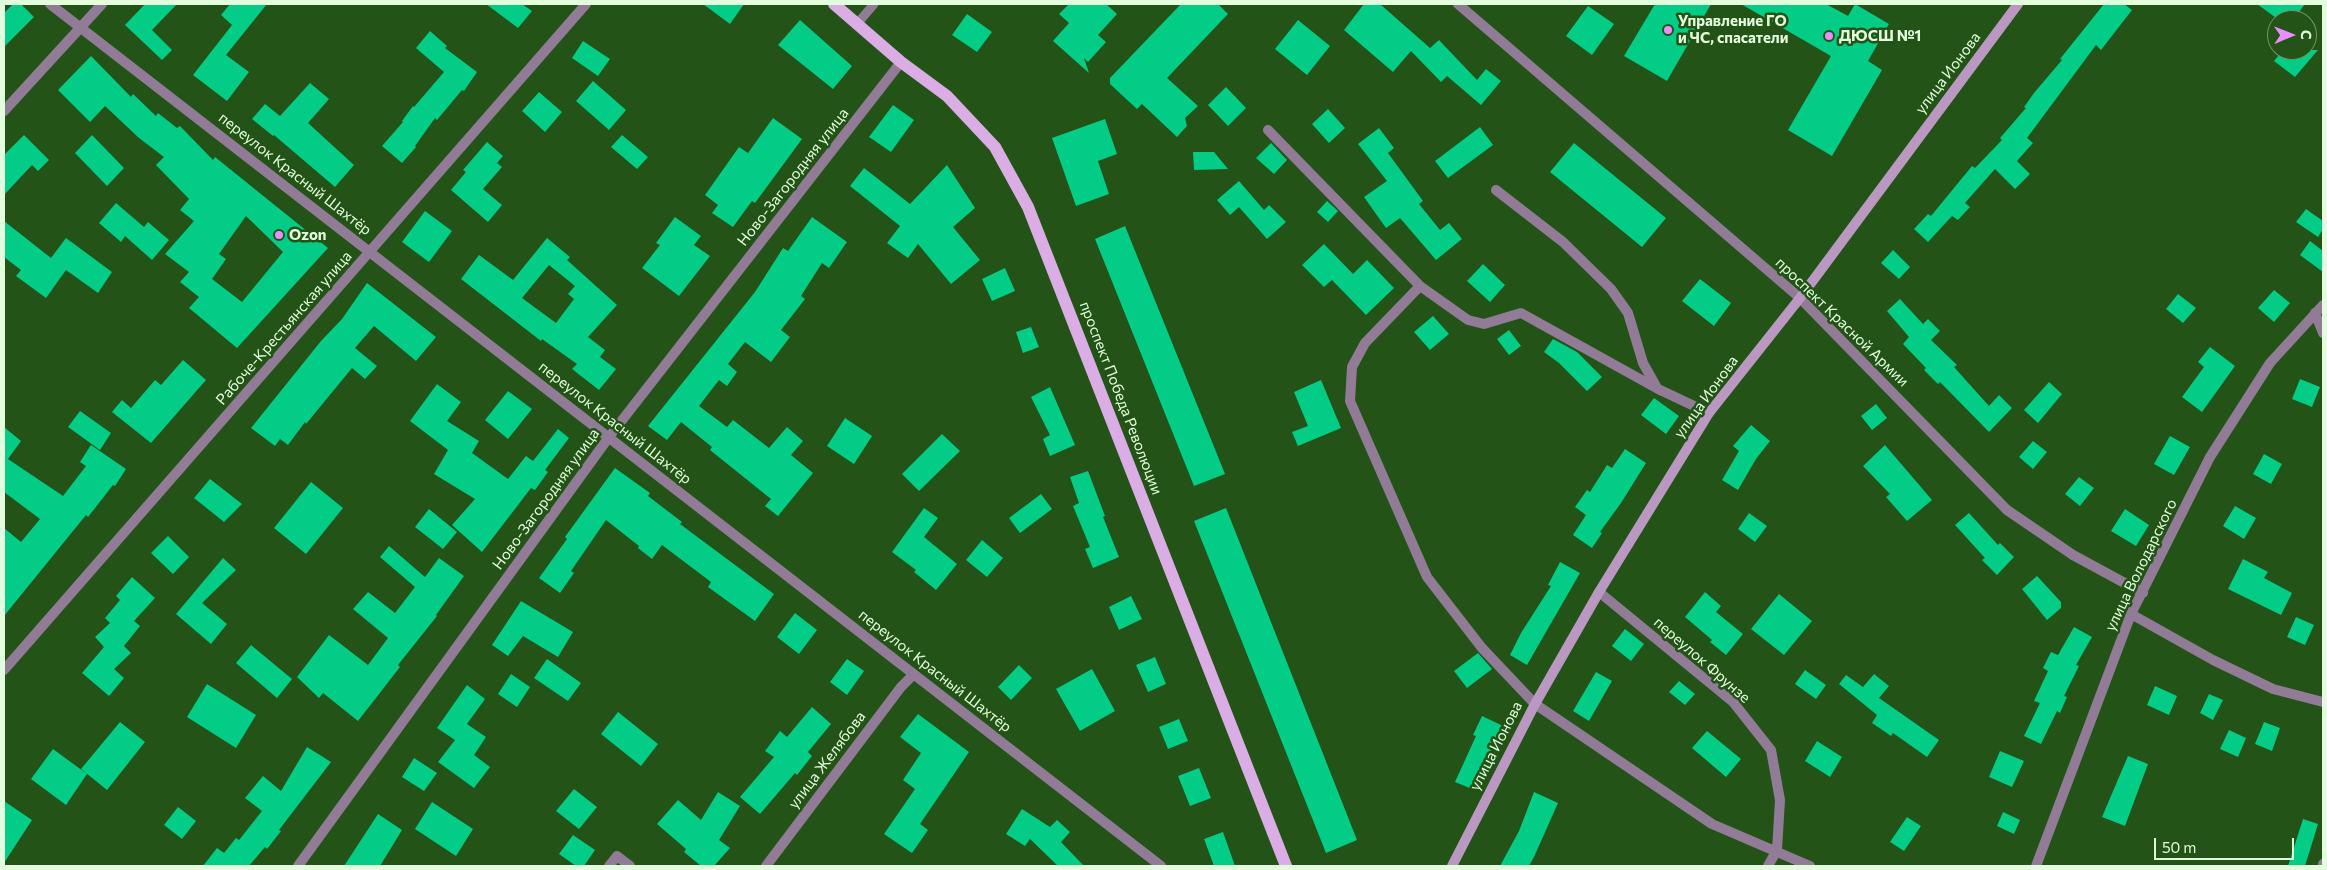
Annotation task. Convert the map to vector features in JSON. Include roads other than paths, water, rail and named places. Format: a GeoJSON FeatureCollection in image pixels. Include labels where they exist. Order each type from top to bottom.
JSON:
{"type":"FeatureCollection","features":[{"type":"Feature","properties":{"kind":"main road","name":"проспект Победа Революции"},"geometry":{"type":"LineString","coordinates":[[834,4],[901,62],[946,96],[995,147],[1028,207],[1286,866]]}},
{"type":"Feature","properties":{"kind":"main road","name":"улица Ионова"},"geometry":{"type":"LineString","coordinates":[[1452,866],[1534,704],[1599,592],[1709,413],[1800,298],[2018,4]]}},
{"type":"Feature","properties":{"kind":"street","name":"переулок Красный Шахтёр"},"geometry":{"type":"LineString","coordinates":[[50,4],[1161,866]]}},
{"type":"Feature","properties":{"kind":"street"},"geometry":{"type":"LineString","coordinates":[[4,111],[102,4]]}},
{"type":"Feature","properties":{"kind":"street","name":"Рабоче-Крестьянская улица"},"geometry":{"type":"LineString","coordinates":[[4,670],[586,4]]}},
{"type":"Feature","properties":{"kind":"street","name":"проспект Красной Армии"},"geometry":{"type":"LineString","coordinates":[[1458,4],[1800,298],[2007,510],[2073,555],[2143,593]]}},
{"type":"Feature","properties":{"kind":"street","name":"Ново-Загородняя улица"},"geometry":{"type":"LineString","coordinates":[[298,866],[609,437],[901,62]]}},
{"type":"Feature","properties":{"kind":"street"},"geometry":{"type":"LineString","coordinates":[[1268,130],[1420,286],[1468,320],[1484,324],[1514,314],[1521,313],[1529,316],[1658,390],[1709,413]]}},
{"type":"Feature","properties":{"kind":"street"},"geometry":{"type":"LineString","coordinates":[[1496,190],[1563,242],[1611,289],[1628,312],[1643,364],[1658,390]]}},
{"type":"Feature","properties":{"kind":"street"},"geometry":{"type":"LineString","coordinates":[[1420,286],[1365,343],[1352,367],[1350,400],[1428,577],[1482,648],[1534,704],[1712,824],[1777,850],[1810,866]]}},
{"type":"Feature","properties":{"kind":"street","name":"улица Володарского"},"geometry":{"type":"LineString","coordinates":[[2036,866],[2131,614],[2210,457],[2270,363],[2323,305]]}},
{"type":"Feature","properties":{"kind":"street"},"geometry":{"type":"LineString","coordinates":[[2314,313],[2323,333]]}},
{"type":"Feature","properties":{"kind":"street","name":"переулок Фрунзе"},"geometry":{"type":"LineString","coordinates":[[1599,592],[1733,702],[1772,750],[1780,800],[1777,850]]}},
{"type":"Feature","properties":{"kind":"street"},"geometry":{"type":"LineString","coordinates":[[2131,614],[2213,660],[2273,689],[2323,702]]}},
{"type":"Feature","properties":{"kind":"street","name":"улица Желябова"},"geometry":{"type":"LineString","coordinates":[[766,866],[901,687],[914,674]]}},
{"type":"Feature","properties":{"kind":"street"},"geometry":{"type":"LineString","coordinates":[[1768,866],[1777,850]]}},
{"type":"Feature","properties":{"kind":"street"},"geometry":{"type":"LineString","coordinates":[[609,866],[617,856],[630,866]]}},
{"type":"Feature","properties":{"kind":"lane"},"geometry":{"type":"LineString","coordinates":[[857,24],[874,4]]}},
{"type":"Feature","properties":{"kind":"place","name":"Управление ГО и ЧС, спасатели"},"geometry":{"type":"Point","coordinates":[1668,30]}},
{"type":"Feature","properties":{"kind":"place","name":"ДЮСШ №1"},"geometry":{"type":"Point","coordinates":[1829,36]}},
{"type":"Feature","properties":{"kind":"place","name":"Ozon"},"geometry":{"type":"Point","coordinates":[279,235]}}]}
